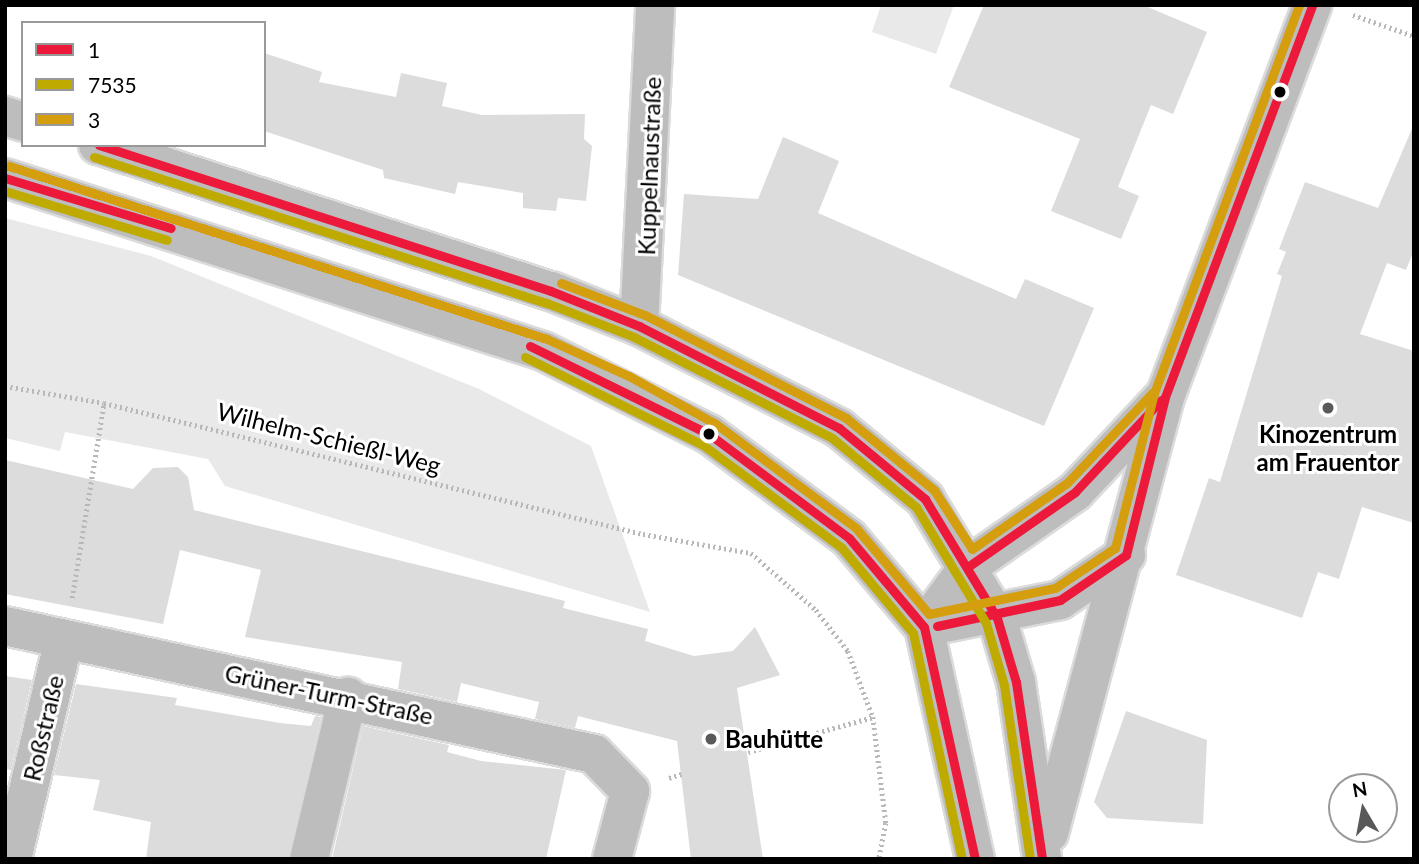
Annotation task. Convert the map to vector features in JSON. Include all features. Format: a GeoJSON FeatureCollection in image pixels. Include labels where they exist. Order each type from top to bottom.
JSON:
{"type":"FeatureCollection","features":[{"type":"Feature","properties":{"kind":"main road","name":"Kuppelnaustraße"},"geometry":{"type":"LineString","coordinates":[[639,326],[656,5]]}},
{"type":"Feature","properties":{"kind":"main road"},"geometry":{"type":"LineString","coordinates":[[1043,859],[1056,787],[1126,555],[1165,397],[1311,7]]}},
{"type":"Feature","properties":{"kind":"main road"},"geometry":{"type":"LineString","coordinates":[[104,147],[639,326],[839,428],[925,499],[969,566],[997,618],[1016,682],[1043,859]]}},
{"type":"Feature","properties":{"kind":"main road"},"geometry":{"type":"LineString","coordinates":[[5,178],[542,351],[624,387],[709,433],[849,538],[924,627],[975,859]]}},
{"type":"Feature","properties":{"kind":"main road"},"geometry":{"type":"LineString","coordinates":[[924,627],[969,566],[1075,492],[1165,397]]}},
{"type":"Feature","properties":{"kind":"main road"},"geometry":{"type":"LineString","coordinates":[[924,627],[997,618],[1060,600],[1126,555]]}},
{"type":"Feature","properties":{"kind":"main road","name":"Grüner-Turm-Straße"},"geometry":{"type":"LineString","coordinates":[[5,626],[348,696],[594,754],[630,791],[612,859]]}},
{"type":"Feature","properties":{"kind":"main road","name":"Roßstraße"},"geometry":{"type":"LineString","coordinates":[[12,859],[64,639]]}},
{"type":"Feature","properties":{"kind":"main road"},"geometry":{"type":"LineString","coordinates":[[309,859],[348,696]]}},
{"type":"Feature","properties":{"kind":"path"},"geometry":{"type":"LineString","coordinates":[[1311,7],[1338,9],[1414,37]]}},
{"type":"Feature","properties":{"kind":"path","name":"Wilhelm-Schießl-Weg"},"geometry":{"type":"LineString","coordinates":[[5,386],[104,402],[643,534],[751,553],[816,610],[848,651],[873,717],[886,823],[879,859]]}},
{"type":"Feature","properties":{"kind":"path"},"geometry":{"type":"LineString","coordinates":[[64,639],[104,402]]}},
{"type":"Feature","properties":{"kind":"path"},"geometry":{"type":"LineString","coordinates":[[748,752],[873,717]]}},
{"type":"Feature","properties":{"kind":"shaded area"},"geometry":{"type":"Polygon","coordinates":[[[881,5],[954,5],[936,54],[872,32],[881,5]]]}},
{"type":"Feature","properties":{"kind":"shaded area"},"geometry":{"type":"Polygon","coordinates":[[[5,218],[151,256],[479,389],[591,446],[650,612],[225,486],[208,459],[65,432],[60,451],[5,438],[5,218]]]}},
{"type":"Feature","properties":{"kind":"building"},"geometry":{"type":"Polygon","coordinates":[[[984,5],[1143,5],[1207,32],[1173,114],[1151,105],[1118,187],[1139,196],[1121,239],[1051,211],[1080,139],[949,87],[984,5]]]}},
{"type":"Feature","properties":{"kind":"building"},"geometry":{"type":"Polygon","coordinates":[[[266,54],[322,72],[319,82],[396,97],[401,73],[447,83],[442,106],[482,115],[585,114],[584,139],[592,146],[586,201],[558,198],[556,211],[523,208],[523,193],[458,182],[455,194],[384,178],[383,170],[266,132],[266,54]]]}},
{"type":"Feature","properties":{"kind":"building"},"geometry":{"type":"Polygon","coordinates":[[[1414,124],[1414,250],[1406,270],[1387,263],[1360,334],[1414,351],[1414,523],[1362,507],[1339,579],[1318,572],[1302,618],[1176,575],[1209,478],[1220,482],[1282,276],[1277,274],[1286,252],[1279,249],[1305,182],[1378,208],[1414,124]]]}},
{"type":"Feature","properties":{"kind":"building"},"geometry":{"type":"Polygon","coordinates":[[[783,137],[839,161],[818,213],[1016,299],[1025,279],[1094,308],[1044,426],[678,275],[684,194],[758,199],[783,137]]]}},
{"type":"Feature","properties":{"kind":"building"},"geometry":{"type":"Polygon","coordinates":[[[5,460],[133,489],[153,468],[178,467],[188,477],[194,510],[565,601],[563,608],[648,629],[645,641],[694,656],[733,651],[755,627],[780,675],[737,688],[763,859],[691,859],[677,741],[578,716],[575,728],[535,719],[539,702],[461,683],[457,702],[398,689],[402,662],[245,637],[261,570],[180,550],[163,624],[5,594],[5,460]]]}},
{"type":"Feature","properties":{"kind":"building"},"geometry":{"type":"Polygon","coordinates":[[[5,676],[32,680],[11,770],[5,769],[5,676]]]}},
{"type":"Feature","properties":{"kind":"building"},"geometry":{"type":"Polygon","coordinates":[[[76,684],[177,698],[175,705],[280,723],[311,726],[315,716],[321,717],[288,859],[146,859],[151,822],[93,810],[100,780],[54,775],[76,684]]]}},
{"type":"Feature","properties":{"kind":"building"},"geometry":{"type":"Polygon","coordinates":[[[1126,711],[1207,740],[1203,824],[1107,818],[1094,802],[1126,711]]]}},
{"type":"Feature","properties":{"kind":"building"},"geometry":{"type":"Polygon","coordinates":[[[363,726],[449,745],[447,752],[481,761],[566,770],[546,859],[332,859],[363,726]]]}},
{"type":"Feature","properties":{"kind":"transit line","name":"3"},"geometry":{"type":"LineString","coordinates":[[9,166],[547,339],[629,376],[716,424],[856,528],[929,614],[1055,588],[1115,548],[1154,393],[1299,5]]}},
{"type":"Feature","properties":{"kind":"transit line","name":"1"},"geometry":{"type":"LineString","coordinates":[[937,626],[1060,600],[1126,555],[1165,397],[1312,5]]}},
{"type":"Feature","properties":{"kind":"transit line","name":"1"},"geometry":{"type":"LineString","coordinates":[[105,147],[551,291],[639,326],[839,428],[925,499],[997,618],[1016,682],[1042,859]]}},
{"type":"Feature","properties":{"kind":"transit line","name":"7535"},"geometry":{"type":"LineString","coordinates":[[94,157],[547,303],[634,337],[832,438],[916,507],[986,623],[1004,685],[1030,859]]}},
{"type":"Feature","properties":{"kind":"transit line","name":"1"},"geometry":{"type":"LineString","coordinates":[[5,178],[171,228]]}},
{"type":"Feature","properties":{"kind":"transit line","name":"7535"},"geometry":{"type":"LineString","coordinates":[[5,191],[167,240]]}},
{"type":"Feature","properties":{"kind":"transit line","name":"3"},"geometry":{"type":"LineString","coordinates":[[561,283],[645,315],[846,418],[934,490],[972,549],[1067,483],[1152,393]]}},
{"type":"Feature","properties":{"kind":"transit line","name":"1"},"geometry":{"type":"LineString","coordinates":[[530,346],[709,434],[849,538],[924,627],[975,859]]}},
{"type":"Feature","properties":{"kind":"transit line","name":"7535"},"geometry":{"type":"LineString","coordinates":[[525,357],[703,445],[841,547],[913,633],[962,859]]}},
{"type":"Feature","properties":{"kind":"transit line","name":"1"},"geometry":{"type":"LineString","coordinates":[[969,566],[1075,492],[1161,400]]}},
{"type":"Feature","properties":{"kind":"place","name":"Kinozentrum am Frauentor"},"geometry":{"type":"Point","coordinates":[1328,408]}},
{"type":"Feature","properties":{"kind":"place","name":"Bauhütte"},"geometry":{"type":"Point","coordinates":[711,739]}}]}
